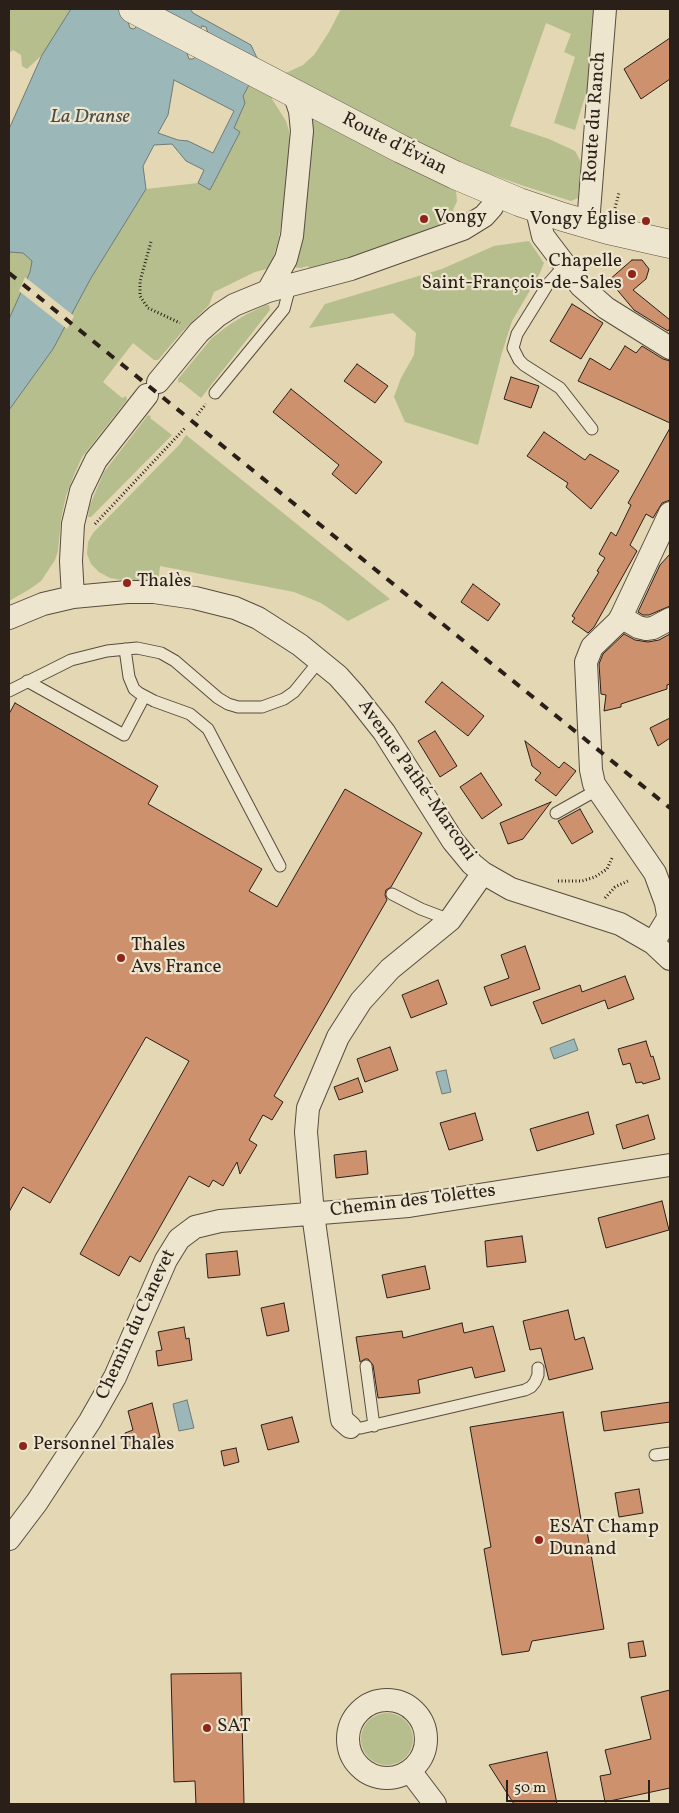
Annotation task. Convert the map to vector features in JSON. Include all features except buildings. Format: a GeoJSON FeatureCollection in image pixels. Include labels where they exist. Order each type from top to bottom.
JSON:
{"type":"FeatureCollection","features":[{"type":"Feature","properties":{"kind":"street","name":"Route d'Évian"},"geometry":{"type":"LineString","coordinates":[[133,9],[289,95],[454,175],[541,210],[588,224],[670,244]]}},
{"type":"Feature","properties":{"kind":"street","name":"Route du Ranch"},"geometry":{"type":"LineString","coordinates":[[588,224],[605,9]]}},
{"type":"Feature","properties":{"kind":"street"},"geometry":{"type":"LineString","coordinates":[[279,282],[292,236],[302,131],[289,95]]}},
{"type":"Feature","properties":{"kind":"street"},"geometry":{"type":"LineString","coordinates":[[73,597],[72,540],[76,507],[88,475],[106,446],[199,332],[217,316],[279,282],[352,269],[463,229],[484,216],[492,207],[498,193]]}},
{"type":"Feature","properties":{"kind":"street"},"geometry":{"type":"LineString","coordinates":[[541,210],[539,219],[543,236],[581,286],[606,308],[670,348]]}},
{"type":"Feature","properties":{"kind":"street"},"geometry":{"type":"LineString","coordinates":[[653,943],[664,926],[668,915],[666,903],[660,884],[649,862],[598,790],[592,778],[586,662],[592,647],[621,617],[670,513]]}},
{"type":"Feature","properties":{"kind":"street","name":"Avenue Pathé-Marconi"},"geometry":{"type":"LineString","coordinates":[[9,618],[44,604],[73,597],[100,593],[154,592],[216,602],[258,618],[280,630],[320,660],[338,676],[370,712],[453,841],[483,874],[511,889],[620,924],[653,943],[670,959]]}},
{"type":"Feature","properties":{"kind":"street"},"geometry":{"type":"LineString","coordinates":[[621,617],[638,628],[646,629],[653,628],[670,619]]}},
{"type":"Feature","properties":{"kind":"street"},"geometry":{"type":"LineString","coordinates":[[313,1214],[306,1120],[312,1096],[328,1057],[348,1018],[375,984],[396,964],[450,920],[483,874]]}},
{"type":"Feature","properties":{"kind":"street","name":"Chemin des Tolettes"},"geometry":{"type":"LineString","coordinates":[[350,1427],[342,1420],[313,1214],[417,1205],[670,1165]]}},
{"type":"Feature","properties":{"kind":"street","name":"Chemin du Canevet"},"geometry":{"type":"LineString","coordinates":[[9,1539],[47,1487],[106,1394],[124,1360],[166,1260],[179,1239],[195,1227],[206,1223],[281,1215],[313,1214]]}},
{"type":"Feature","properties":{"kind":"street"},"geometry":{"type":"LineString","coordinates":[[410,1771],[434,1804]]}},
{"type":"Feature","properties":{"kind":"lane"},"geometry":{"type":"LineString","coordinates":[[564,266],[548,284],[517,334],[513,348],[519,360],[560,388],[592,429]]}},
{"type":"Feature","properties":{"kind":"lane"},"geometry":{"type":"LineString","coordinates":[[215,393],[284,309],[288,294],[279,282]]}},
{"type":"Feature","properties":{"kind":"lane"},"geometry":{"type":"LineString","coordinates":[[9,691],[71,660],[98,653],[138,648],[161,653],[187,670],[218,698],[228,704],[250,708],[262,707],[284,700],[302,684],[320,660]]}},
{"type":"Feature","properties":{"kind":"lane"},"geometry":{"type":"LineString","coordinates":[[125,649],[131,683],[134,689],[144,697],[190,714],[208,729],[280,866]]}},
{"type":"Feature","properties":{"kind":"lane"},"geometry":{"type":"LineString","coordinates":[[27,681],[124,735],[144,697]]}},
{"type":"Feature","properties":{"kind":"lane"},"geometry":{"type":"LineString","coordinates":[[556,813],[598,790]]}},
{"type":"Feature","properties":{"kind":"lane"},"geometry":{"type":"LineString","coordinates":[[392,894],[450,920]]}},
{"type":"Feature","properties":{"kind":"lane"},"geometry":{"type":"LineString","coordinates":[[366,1366],[374,1426]]}},
{"type":"Feature","properties":{"kind":"lane"},"geometry":{"type":"LineString","coordinates":[[350,1427],[374,1426],[525,1390],[536,1382],[538,1368]]}},
{"type":"Feature","properties":{"kind":"lane"},"geometry":{"type":"LineString","coordinates":[[655,1455],[670,1453]]}},
{"type":"Feature","properties":{"kind":"path"},"geometry":{"type":"LineString","coordinates":[[151,242],[140,281],[142,301],[154,311],[199,332]]}},
{"type":"Feature","properties":{"kind":"path"},"geometry":{"type":"LineString","coordinates":[[72,540],[94,524],[186,428]]}},
{"type":"Feature","properties":{"kind":"path"},"geometry":{"type":"LineString","coordinates":[[553,881],[582,881],[596,877],[607,868],[613,856]]}},
{"type":"Feature","properties":{"kind":"path"},"geometry":{"type":"LineString","coordinates":[[605,899],[615,887],[630,880]]}},
{"type":"Feature","properties":{"kind":"green space"},"geometry":{"type":"Polygon","coordinates":[[[9,9],[71,9],[42,55],[27,69],[22,66],[21,55],[13,50],[9,53],[9,9]]]}},
{"type":"Feature","properties":{"kind":"green space"},"geometry":{"type":"Polygon","coordinates":[[[341,9],[593,9],[587,90],[575,130],[554,123],[575,57],[564,52],[571,34],[546,23],[510,126],[549,139],[575,151],[581,162],[578,198],[571,201],[479,170],[391,129],[286,73],[303,65],[314,55],[341,9]]]}},
{"type":"Feature","properties":{"kind":"green space"},"geometry":{"type":"Polygon","coordinates":[[[249,85],[273,97],[272,99],[286,121],[289,131],[290,148],[283,214],[278,242],[270,268],[255,272],[214,292],[209,305],[158,360],[154,360],[133,343],[103,382],[122,398],[126,396],[127,400],[82,457],[66,496],[55,560],[41,581],[9,601],[9,410],[53,349],[91,278],[146,189],[198,183],[210,190],[240,132],[233,128],[245,103],[243,96],[249,85]]]}},
{"type":"Feature","properties":{"kind":"green space"},"geometry":{"type":"Polygon","coordinates":[[[313,118],[452,188],[456,191],[457,201],[450,217],[440,226],[340,261],[310,270],[308,266],[301,268],[291,267],[313,118]]]}},
{"type":"Feature","properties":{"kind":"green space"},"geometry":{"type":"Polygon","coordinates":[[[529,241],[544,263],[512,321],[478,445],[405,422],[394,397],[401,378],[414,355],[416,333],[393,313],[309,328],[325,304],[442,269],[494,246],[529,241]]]}},
{"type":"Feature","properties":{"kind":"green space"},"geometry":{"type":"Polygon","coordinates":[[[9,252],[23,253],[32,261],[30,271],[9,319],[9,252]]]}},
{"type":"Feature","properties":{"kind":"green space"},"geometry":{"type":"Polygon","coordinates":[[[269,305],[270,310],[201,398],[181,382],[179,383],[178,379],[212,338],[247,314],[269,305]]]}},
{"type":"Feature","properties":{"kind":"green space"},"geometry":{"type":"Polygon","coordinates":[[[148,415],[172,435],[91,517],[88,517],[90,505],[104,472],[148,415]]]}},
{"type":"Feature","properties":{"kind":"green space"},"geometry":{"type":"Polygon","coordinates":[[[186,435],[390,599],[348,621],[321,603],[294,592],[160,566],[158,582],[110,578],[99,572],[91,564],[87,554],[88,542],[93,533],[180,444],[186,435]]]}},
{"type":"Feature","properties":{"kind":"green space"},"geometry":{"type":"Polygon","coordinates":[[[382,1713],[392,1713],[406,1720],[413,1734],[413,1744],[406,1758],[392,1765],[382,1765],[372,1761],[365,1754],[361,1744],[361,1734],[365,1724],[372,1717],[382,1713]]]}},
{"type":"Feature","properties":{"kind":"water","name":"La Dranse"},"geometry":{"type":"Polygon","coordinates":[[[71,9],[136,9],[128,22],[130,28],[134,29],[146,9],[190,9],[193,13],[251,45],[257,58],[249,85],[243,96],[245,103],[234,128],[240,132],[210,190],[198,183],[204,170],[186,161],[172,144],[154,145],[143,166],[146,189],[91,278],[53,349],[9,410],[9,319],[30,272],[32,261],[23,253],[9,252],[9,129],[42,55],[71,9]],[[202,26],[187,53],[189,59],[195,57],[208,33],[206,27],[202,26]],[[174,80],[168,115],[158,133],[178,140],[188,141],[213,153],[234,111],[174,80]]]}},
{"type":"Feature","properties":{"kind":"water"},"geometry":{"type":"Polygon","coordinates":[[[574,1039],[578,1050],[554,1059],[550,1048],[574,1039]]]}},
{"type":"Feature","properties":{"kind":"water"},"geometry":{"type":"Polygon","coordinates":[[[446,1070],[451,1092],[442,1094],[436,1072],[446,1070]]]}},
{"type":"Feature","properties":{"kind":"water"},"geometry":{"type":"Polygon","coordinates":[[[187,1400],[194,1428],[179,1431],[173,1404],[187,1400]]]}},
{"type":"Feature","properties":{"kind":"pier"},"geometry":{"type":"Polygon","coordinates":[[[25,277],[74,316],[67,329],[19,291],[25,277]]]}},
{"type":"Feature","properties":{"kind":"railway"},"geometry":{"type":"LineString","coordinates":[[9,273],[670,808]]}},
{"type":"Feature","properties":{"kind":"place","name":"Vongy"},"geometry":{"type":"Point","coordinates":[424,219]}},
{"type":"Feature","properties":{"kind":"place","name":"Vongy Église"},"geometry":{"type":"Point","coordinates":[646,221]}},
{"type":"Feature","properties":{"kind":"place","name":"Chapelle Saint-François-de-Sales"},"geometry":{"type":"Point","coordinates":[632,274]}},
{"type":"Feature","properties":{"kind":"place","name":"Thalès"},"geometry":{"type":"Point","coordinates":[127,583]}},
{"type":"Feature","properties":{"kind":"place","name":"Thales Avs France"},"geometry":{"type":"Point","coordinates":[121,958]}},
{"type":"Feature","properties":{"kind":"place","name":"Personnel Thales"},"geometry":{"type":"Point","coordinates":[23,1446]}},
{"type":"Feature","properties":{"kind":"place","name":"ESAT Champ Dunand"},"geometry":{"type":"Point","coordinates":[539,1540]}},
{"type":"Feature","properties":{"kind":"place","name":"SAT"},"geometry":{"type":"Point","coordinates":[207,1728]}}]}
